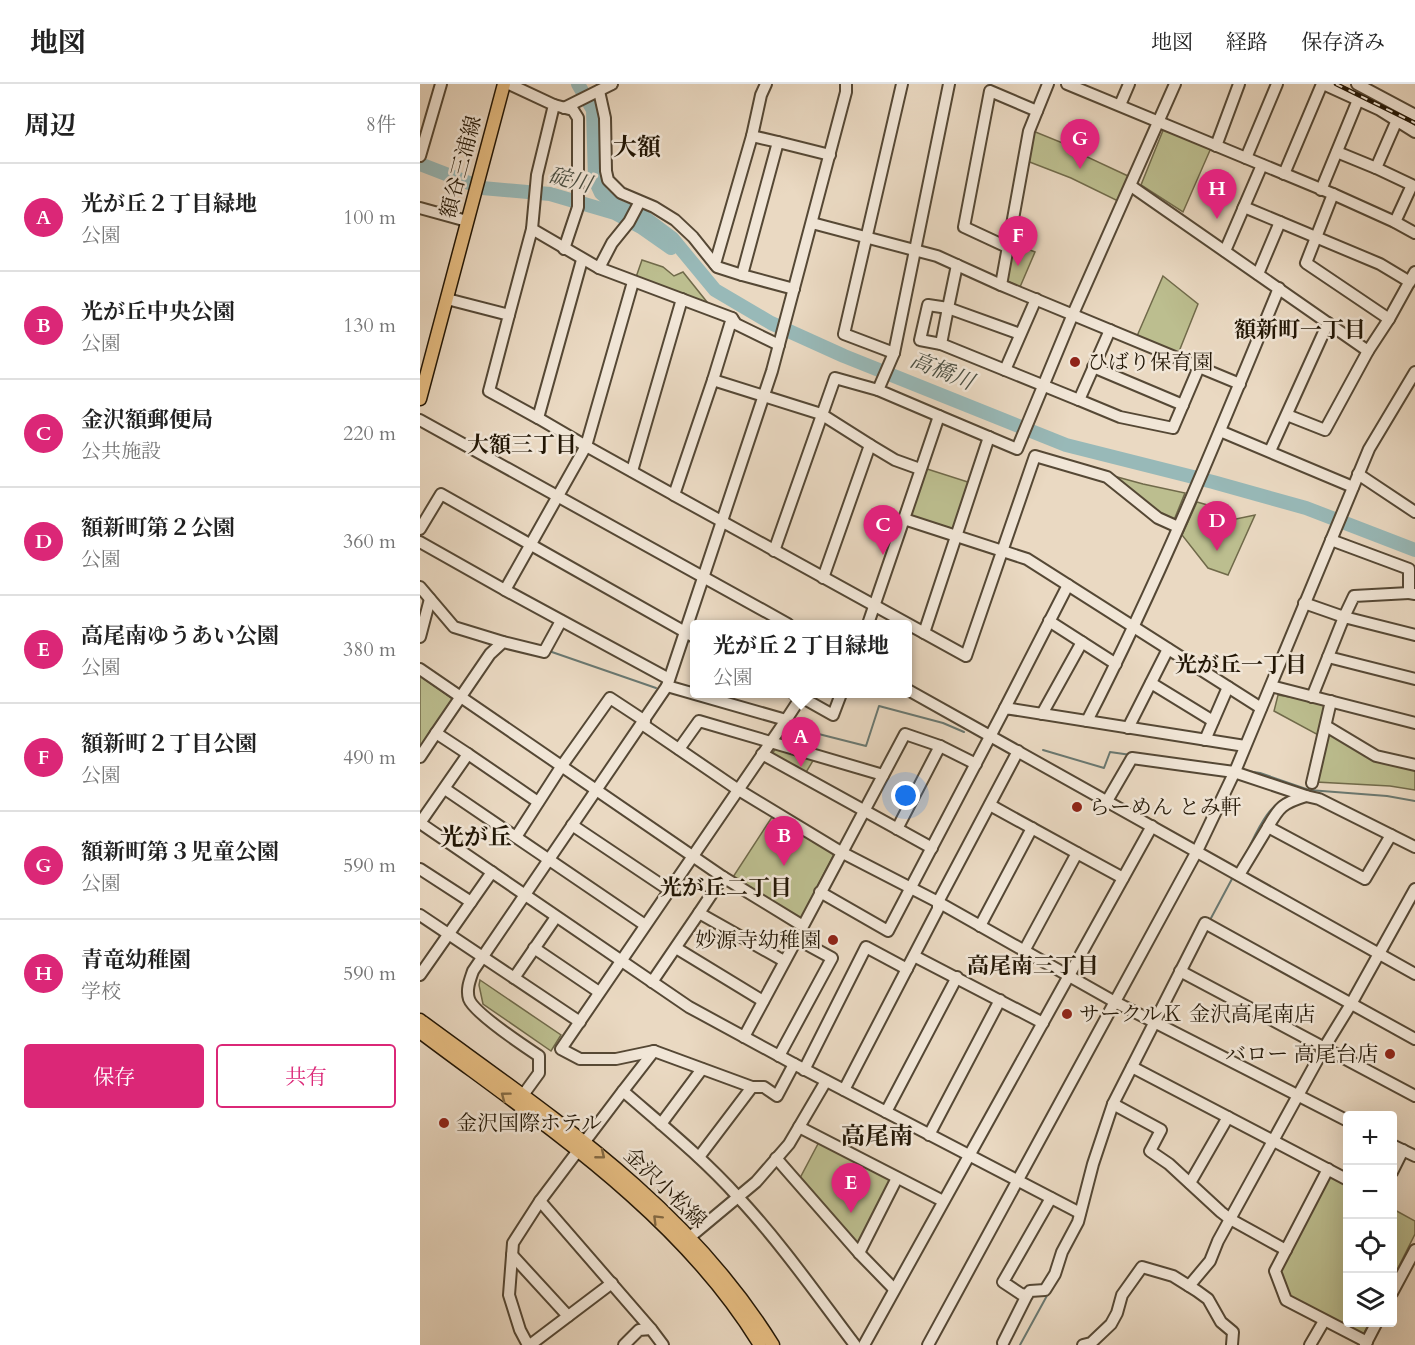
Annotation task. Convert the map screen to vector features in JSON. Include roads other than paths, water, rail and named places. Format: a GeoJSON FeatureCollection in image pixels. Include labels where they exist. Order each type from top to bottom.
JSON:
{"type":"FeatureCollection","features":[{"type":"Feature","properties":{"kind":"main road","name":"額谷三浦線"},"geometry":{"type":"LineString","coordinates":[[420,399],[504,84]]}},
{"type":"Feature","properties":{"kind":"main road","name":"金沢小松線"},"geometry":{"type":"LineString","coordinates":[[420,1020],[523,1095],[654,1215],[715,1266],[772,1345]]}},
{"type":"Feature","properties":{"kind":"main road","name":"金沢小松線"},"geometry":{"type":"LineString","coordinates":[[420,1032],[580,1146]]}},
{"type":"Feature","properties":{"kind":"main road","name":"金沢小松線"},"geometry":{"type":"LineString","coordinates":[[686,1241],[760,1345]]}},
{"type":"Feature","properties":{"kind":"street"},"geometry":{"type":"LineString","coordinates":[[420,156],[441,84]]}},
{"type":"Feature","properties":{"kind":"street"},"geometry":{"type":"LineString","coordinates":[[509,84],[573,110],[578,118],[577,212],[564,249]]}},
{"type":"Feature","properties":{"kind":"street"},"geometry":{"type":"LineString","coordinates":[[559,106],[575,102],[612,84]]}},
{"type":"Feature","properties":{"kind":"street"},"geometry":{"type":"LineString","coordinates":[[715,264],[752,136],[761,95],[766,84]]}},
{"type":"Feature","properties":{"kind":"street"},"geometry":{"type":"LineString","coordinates":[[693,620],[703,577],[764,397],[831,155],[846,84]]}},
{"type":"Feature","properties":{"kind":"street"},"geometry":{"type":"LineString","coordinates":[[893,356],[844,334],[902,84]]}},
{"type":"Feature","properties":{"kind":"street"},"geometry":{"type":"LineString","coordinates":[[879,388],[893,356],[949,84]]}},
{"type":"Feature","properties":{"kind":"street"},"geometry":{"type":"LineString","coordinates":[[1000,285],[1029,131],[1048,84]]}},
{"type":"Feature","properties":{"kind":"street"},"geometry":{"type":"LineString","coordinates":[[1067,84],[1284,174],[1395,222],[1415,233]]}},
{"type":"Feature","properties":{"kind":"street"},"geometry":{"type":"LineString","coordinates":[[1120,105],[1129,84]]}},
{"type":"Feature","properties":{"kind":"street"},"geometry":{"type":"LineString","coordinates":[[1017,447],[1175,84]]}},
{"type":"Feature","properties":{"kind":"street"},"geometry":{"type":"LineString","coordinates":[[1216,146],[1239,84]]}},
{"type":"Feature","properties":{"kind":"street"},"geometry":{"type":"LineString","coordinates":[[1246,158],[1277,84]]}},
{"type":"Feature","properties":{"kind":"street"},"geometry":{"type":"LineString","coordinates":[[1284,174],[1323,84],[1397,120],[1415,132]]}},
{"type":"Feature","properties":{"kind":"street"},"geometry":{"type":"LineString","coordinates":[[1357,84],[1415,115]]}},
{"type":"Feature","properties":{"kind":"street"},"geometry":{"type":"LineString","coordinates":[[596,92],[605,118],[608,180],[621,193],[654,207],[675,220],[693,237],[717,267],[794,289]]}},
{"type":"Feature","properties":{"kind":"street"},"geometry":{"type":"LineString","coordinates":[[1007,247],[964,227],[990,92],[1037,111]]}},
{"type":"Feature","properties":{"kind":"street"},"geometry":{"type":"LineString","coordinates":[[1321,190],[1358,100]]}},
{"type":"Feature","properties":{"kind":"street"},"geometry":{"type":"LineString","coordinates":[[559,106],[535,184],[532,229],[489,391],[722,523],[900,620]]}},
{"type":"Feature","properties":{"kind":"street"},"geometry":{"type":"LineString","coordinates":[[1376,168],[1397,120]]}},
{"type":"Feature","properties":{"kind":"street"},"geometry":{"type":"LineString","coordinates":[[752,136],[831,155]]}},
{"type":"Feature","properties":{"kind":"street"},"geometry":{"type":"LineString","coordinates":[[742,275],[778,142]]}},
{"type":"Feature","properties":{"kind":"street"},"geometry":{"type":"LineString","coordinates":[[1337,152],[1413,186],[1395,222]]}},
{"type":"Feature","properties":{"kind":"street"},"geometry":{"type":"LineString","coordinates":[[1225,251],[1262,165]]}},
{"type":"Feature","properties":{"kind":"street"},"geometry":{"type":"LineString","coordinates":[[1131,186],[1368,351]]}},
{"type":"Feature","properties":{"kind":"street"},"geometry":{"type":"LineString","coordinates":[[1333,195],[1306,262],[1389,319]]}},
{"type":"Feature","properties":{"kind":"street"},"geometry":{"type":"LineString","coordinates":[[599,268],[612,243],[638,205]]}},
{"type":"Feature","properties":{"kind":"street"},"geometry":{"type":"LineString","coordinates":[[1243,209],[1244,207],[1412,277],[1325,430],[1287,415]]}},
{"type":"Feature","properties":{"kind":"street"},"geometry":{"type":"LineString","coordinates":[[420,208],[467,221]]}},
{"type":"Feature","properties":{"kind":"street"},"geometry":{"type":"LineString","coordinates":[[1258,274],[1280,222]]}},
{"type":"Feature","properties":{"kind":"street"},"geometry":{"type":"LineString","coordinates":[[812,223],[916,249],[1240,384]]}},
{"type":"Feature","properties":{"kind":"street"},"geometry":{"type":"LineString","coordinates":[[532,229],[599,268],[732,318],[736,324],[779,344]]}},
{"type":"Feature","properties":{"kind":"street"},"geometry":{"type":"LineString","coordinates":[[538,418],[582,260]]}},
{"type":"Feature","properties":{"kind":"street"},"geometry":{"type":"LineString","coordinates":[[941,344],[957,265]]}},
{"type":"Feature","properties":{"kind":"street"},"geometry":{"type":"LineString","coordinates":[[504,590],[586,446],[633,282]]}},
{"type":"Feature","properties":{"kind":"street"},"geometry":{"type":"LineString","coordinates":[[1087,721],[1134,628],[1220,431],[1279,288]]}},
{"type":"Feature","properties":{"kind":"street"},"geometry":{"type":"LineString","coordinates":[[447,299],[509,315]]}},
{"type":"Feature","properties":{"kind":"street"},"geometry":{"type":"LineString","coordinates":[[632,471],[681,299]]}},
{"type":"Feature","properties":{"kind":"street"},"geometry":{"type":"LineString","coordinates":[[1005,370],[1036,299]]}},
{"type":"Feature","properties":{"kind":"street"},"geometry":{"type":"LineString","coordinates":[[1020,334],[948,308],[928,306],[920,339],[941,344],[1120,417],[1173,428],[1199,367]]}},
{"type":"Feature","properties":{"kind":"street"},"geometry":{"type":"LineString","coordinates":[[674,495],[732,318]]}},
{"type":"Feature","properties":{"kind":"street"},"geometry":{"type":"LineString","coordinates":[[1270,451],[1328,323]]}},
{"type":"Feature","properties":{"kind":"street"},"geometry":{"type":"LineString","coordinates":[[1079,400],[1110,330]]}},
{"type":"Feature","properties":{"kind":"street"},"geometry":{"type":"LineString","coordinates":[[1093,367],[1183,405]]}},
{"type":"Feature","properties":{"kind":"street"},"geometry":{"type":"LineString","coordinates":[[928,1345],[1197,851],[1262,708],[1358,474],[1369,450],[1415,372]]}},
{"type":"Feature","properties":{"kind":"street"},"geometry":{"type":"LineString","coordinates":[[774,551],[834,378],[879,388],[1035,456],[1107,477],[1158,519],[1178,528]]}},
{"type":"Feature","properties":{"kind":"street"},"geometry":{"type":"LineString","coordinates":[[713,380],[821,414],[895,460],[920,469]]}},
{"type":"Feature","properties":{"kind":"street"},"geometry":{"type":"LineString","coordinates":[[870,620],[939,416]]}},
{"type":"Feature","properties":{"kind":"street"},"geometry":{"type":"LineString","coordinates":[[420,420],[781,620]]}},
{"type":"Feature","properties":{"kind":"street"},"geometry":{"type":"LineString","coordinates":[[1220,431],[1353,487]]}},
{"type":"Feature","properties":{"kind":"street"},"geometry":{"type":"LineString","coordinates":[[924,633],[989,437]]}},
{"type":"Feature","properties":{"kind":"street"},"geometry":{"type":"LineString","coordinates":[[823,578],[870,445]]}},
{"type":"Feature","properties":{"kind":"street"},"geometry":{"type":"LineString","coordinates":[[912,626],[966,656],[1035,456]]}},
{"type":"Feature","properties":{"kind":"street"},"geometry":{"type":"LineString","coordinates":[[1358,474],[1415,512]]}},
{"type":"Feature","properties":{"kind":"street"},"geometry":{"type":"LineString","coordinates":[[420,529],[441,494],[690,634],[668,683],[643,723],[473,971],[467,988],[469,1000],[494,1023],[539,1056],[539,1073],[523,1095]]}},
{"type":"Feature","properties":{"kind":"street"},"geometry":{"type":"LineString","coordinates":[[904,519],[1027,559],[1262,708]]}},
{"type":"Feature","properties":{"kind":"street"},"geometry":{"type":"LineString","coordinates":[[1312,697],[1354,597],[1412,594],[1409,569],[1331,538]]}},
{"type":"Feature","properties":{"kind":"street"},"geometry":{"type":"LineString","coordinates":[[420,542],[668,683],[690,691]]}},
{"type":"Feature","properties":{"kind":"street"},"geometry":{"type":"LineString","coordinates":[[820,892],[888,931],[1068,585]]}},
{"type":"Feature","properties":{"kind":"street"},"geometry":{"type":"LineString","coordinates":[[420,587],[454,627],[544,652],[561,621]]}},
{"type":"Feature","properties":{"kind":"street"},"geometry":{"type":"LineString","coordinates":[[420,637],[430,598]]}},
{"type":"Feature","properties":{"kind":"street"},"geometry":{"type":"LineString","coordinates":[[1304,603],[1344,617],[1415,636]]}},
{"type":"Feature","properties":{"kind":"street"},"geometry":{"type":"LineString","coordinates":[[1049,621],[1116,664]]}},
{"type":"Feature","properties":{"kind":"street"},"geometry":{"type":"LineString","coordinates":[[420,757],[490,654],[503,642]]}},
{"type":"Feature","properties":{"kind":"street"},"geometry":{"type":"LineString","coordinates":[[1042,714],[1082,642]]}},
{"type":"Feature","properties":{"kind":"street"},"geometry":{"type":"LineString","coordinates":[[1128,728],[1168,649]]}},
{"type":"Feature","properties":{"kind":"street"},"geometry":{"type":"LineString","coordinates":[[1328,657],[1415,679]]}},
{"type":"Feature","properties":{"kind":"street"},"geometry":{"type":"LineString","coordinates":[[420,669],[723,877],[803,926]]}},
{"type":"Feature","properties":{"kind":"street"},"geometry":{"type":"LineString","coordinates":[[1151,683],[1213,721]]}},
{"type":"Feature","properties":{"kind":"street"},"geometry":{"type":"LineString","coordinates":[[1271,686],[1415,723]]}},
{"type":"Feature","properties":{"kind":"street"},"geometry":{"type":"LineString","coordinates":[[1205,740],[1228,687]]}},
{"type":"Feature","properties":{"kind":"street"},"geometry":{"type":"LineString","coordinates":[[912,692],[1415,974]]}},
{"type":"Feature","properties":{"kind":"street"},"geometry":{"type":"LineString","coordinates":[[516,837],[561,767],[610,698],[737,789],[841,852],[938,902],[1115,1002],[1343,1119]]}},
{"type":"Feature","properties":{"kind":"street"},"geometry":{"type":"LineString","coordinates":[[712,698],[784,723]]}},
{"type":"Feature","properties":{"kind":"street"},"geometry":{"type":"LineString","coordinates":[[796,698],[784,723],[561,1049],[580,1059],[616,1059],[654,1051],[752,1087],[764,1087],[777,1096],[799,1067],[866,948],[907,969]]}},
{"type":"Feature","properties":{"kind":"street"},"geometry":{"type":"LineString","coordinates":[[802,698],[833,715],[839,698]]}},
{"type":"Feature","properties":{"kind":"street"},"geometry":{"type":"LineString","coordinates":[[1312,783],[1331,701]]}},
{"type":"Feature","properties":{"kind":"street"},"geometry":{"type":"LineString","coordinates":[[1005,708],[1245,746]]}},
{"type":"Feature","properties":{"kind":"street"},"geometry":{"type":"LineString","coordinates":[[679,749],[699,721],[883,775]]}},
{"type":"Feature","properties":{"kind":"street"},"geometry":{"type":"LineString","coordinates":[[1326,726],[1376,756],[1415,765]]}},
{"type":"Feature","properties":{"kind":"street"},"geometry":{"type":"LineString","coordinates":[[436,733],[538,802]]}},
{"type":"Feature","properties":{"kind":"street"},"geometry":{"type":"LineString","coordinates":[[744,1037],[905,734],[940,746],[976,764]]}},
{"type":"Feature","properties":{"kind":"street"},"geometry":{"type":"LineString","coordinates":[[897,829],[940,746]]}},
{"type":"Feature","properties":{"kind":"street"},"geometry":{"type":"LineString","coordinates":[[844,1090],[1017,751]]}},
{"type":"Feature","properties":{"kind":"street"},"geometry":{"type":"LineString","coordinates":[[468,754],[446,789],[420,823],[689,1007],[928,1135],[1080,1213]]}},
{"type":"Feature","properties":{"kind":"street"},"geometry":{"type":"LineString","coordinates":[[762,754],[932,848]]}},
{"type":"Feature","properties":{"kind":"street"},"geometry":{"type":"LineString","coordinates":[[1107,801],[1132,758],[1235,770],[1319,799],[1415,848]]}},
{"type":"Feature","properties":{"kind":"street"},"geometry":{"type":"LineString","coordinates":[[446,789],[645,925]]}},
{"type":"Feature","properties":{"kind":"street"},"geometry":{"type":"LineString","coordinates":[[1239,875],[1279,808],[1306,796]]}},
{"type":"Feature","properties":{"kind":"street"},"geometry":{"type":"LineString","coordinates":[[990,805],[1123,878]]}},
{"type":"Feature","properties":{"kind":"street"},"geometry":{"type":"LineString","coordinates":[[572,825],[669,891]]}},
{"type":"Feature","properties":{"kind":"street"},"geometry":{"type":"LineString","coordinates":[[864,1345],[1152,826]]}},
{"type":"Feature","properties":{"kind":"street"},"geometry":{"type":"LineString","coordinates":[[1268,826],[1365,879],[1390,835]]}},
{"type":"Feature","properties":{"kind":"street"},"geometry":{"type":"LineString","coordinates":[[980,926],[1032,828]]}},
{"type":"Feature","properties":{"kind":"street"},"geometry":{"type":"LineString","coordinates":[[1024,951],[1077,853]]}},
{"type":"Feature","properties":{"kind":"street"},"geometry":{"type":"LineString","coordinates":[[420,869],[471,902]]}},
{"type":"Feature","properties":{"kind":"street"},"geometry":{"type":"LineString","coordinates":[[420,975],[424,961],[449,934],[492,872]]}},
{"type":"Feature","properties":{"kind":"street"},"geometry":{"type":"LineString","coordinates":[[652,982],[723,877]]}},
{"type":"Feature","properties":{"kind":"street"},"geometry":{"type":"LineString","coordinates":[[1189,1286],[1210,1261],[1230,1219],[1324,1048],[1415,889]]}},
{"type":"Feature","properties":{"kind":"street"},"geometry":{"type":"LineString","coordinates":[[699,913],[784,961]]}},
{"type":"Feature","properties":{"kind":"street"},"geometry":{"type":"LineString","coordinates":[[420,915],[580,1022]]}},
{"type":"Feature","properties":{"kind":"street"},"geometry":{"type":"LineString","coordinates":[[514,978],[556,917]]}},
{"type":"Feature","properties":{"kind":"street"},"geometry":{"type":"LineString","coordinates":[[1003,1343],[1030,1291],[1045,1290],[1055,1274],[1062,1252],[1078,1222],[1093,1164],[1113,1104],[1206,922],[1415,1039]]}},
{"type":"Feature","properties":{"kind":"street"},"geometry":{"type":"LineString","coordinates":[[779,1056],[831,958],[797,939]]}},
{"type":"Feature","properties":{"kind":"street"},"geometry":{"type":"LineString","coordinates":[[534,948],[599,992]]}},
{"type":"Feature","properties":{"kind":"street"},"geometry":{"type":"LineString","coordinates":[[675,948],[763,1001]]}},
{"type":"Feature","properties":{"kind":"street"},"geometry":{"type":"LineString","coordinates":[[914,956],[1043,1023]]}},
{"type":"Feature","properties":{"kind":"street"},"geometry":{"type":"LineString","coordinates":[[1180,971],[1415,1096]]}},
{"type":"Feature","properties":{"kind":"street"},"geometry":{"type":"LineString","coordinates":[[886,1112],[957,977]]}},
{"type":"Feature","properties":{"kind":"street"},"geometry":{"type":"LineString","coordinates":[[928,1135],[1000,1000]]}},
{"type":"Feature","properties":{"kind":"street"},"geometry":{"type":"LineString","coordinates":[[612,1283],[529,1345],[520,1330],[509,1295],[513,1243],[580,1146],[654,1051]]}},
{"type":"Feature","properties":{"kind":"street"},"geometry":{"type":"LineString","coordinates":[[1132,1067],[1343,1178]]}},
{"type":"Feature","properties":{"kind":"street"},"geometry":{"type":"LineString","coordinates":[[661,1124],[702,1069]]}},
{"type":"Feature","properties":{"kind":"street"},"geometry":{"type":"LineString","coordinates":[[686,1241],[756,1182],[789,1144],[826,1081]]}},
{"type":"Feature","properties":{"kind":"street"},"geometry":{"type":"LineString","coordinates":[[699,1157],[752,1087]]}},
{"type":"Feature","properties":{"kind":"street"},"geometry":{"type":"LineString","coordinates":[[623,1091],[699,1157],[737,1196],[773,1237],[855,1345]]}},
{"type":"Feature","properties":{"kind":"street"},"geometry":{"type":"LineString","coordinates":[[1113,1104],[1161,1130],[1150,1151],[1169,1164],[1230,1219],[1286,1250]]}},
{"type":"Feature","properties":{"kind":"street"},"geometry":{"type":"LineString","coordinates":[[1190,1183],[1228,1117]]}},
{"type":"Feature","properties":{"kind":"street"},"geometry":{"type":"LineString","coordinates":[[799,1127],[943,1201]]}},
{"type":"Feature","properties":{"kind":"street"},"geometry":{"type":"LineString","coordinates":[[1397,1147],[1415,1156]]}},
{"type":"Feature","properties":{"kind":"street"},"geometry":{"type":"LineString","coordinates":[[1396,1165],[1403,1150]]}},
{"type":"Feature","properties":{"kind":"street"},"geometry":{"type":"LineString","coordinates":[[776,1158],[859,1253],[894,1289]]}},
{"type":"Feature","properties":{"kind":"street"},"geometry":{"type":"LineString","coordinates":[[1328,1169],[1275,1271],[1286,1300],[1366,1344],[1375,1327]]}},
{"type":"Feature","properties":{"kind":"street"},"geometry":{"type":"LineString","coordinates":[[859,1253],[897,1178]]}},
{"type":"Feature","properties":{"kind":"street"},"geometry":{"type":"LineString","coordinates":[[1027,1295],[1003,1282],[1051,1198]]}},
{"type":"Feature","properties":{"kind":"street"},"geometry":{"type":"LineString","coordinates":[[540,1201],[663,1345]]}},
{"type":"Feature","properties":{"kind":"street"},"geometry":{"type":"LineString","coordinates":[[512,1255],[568,1316]]}},
{"type":"Feature","properties":{"kind":"street"},"geometry":{"type":"LineString","coordinates":[[1397,1284],[1414,1255]]}},
{"type":"Feature","properties":{"kind":"street"},"geometry":{"type":"LineString","coordinates":[[1083,1345],[1090,1343],[1111,1324],[1122,1295],[1142,1267],[1173,1276],[1208,1299],[1221,1322],[1233,1332],[1232,1345]]}},
{"type":"Feature","properties":{"kind":"street"},"geometry":{"type":"LineString","coordinates":[[1310,1345],[1324,1321]]}},
{"type":"Feature","properties":{"kind":"street"},"geometry":{"type":"LineString","coordinates":[[624,1345],[639,1330],[651,1329]]}},
{"type":"Feature","properties":{"kind":"waterway","name":"高橋川"},"geometry":{"type":"LineString","coordinates":[[578,84],[593,110],[595,180],[601,193],[616,206],[644,217],[672,238],[715,290],[771,323],[844,356],[1066,445],[1306,508],[1415,550]]}},
{"type":"Feature","properties":{"kind":"waterway","name":"碇川"},"geometry":{"type":"LineString","coordinates":[[420,164],[482,188],[550,194],[615,213],[641,227],[671,248]]}},
{"type":"Feature","properties":{"kind":"waterway"},"geometry":{"type":"LineString","coordinates":[[549,651],[656,688]]}},
{"type":"Feature","properties":{"kind":"waterway"},"geometry":{"type":"LineString","coordinates":[[787,726],[866,746],[879,706],[943,723],[964,732]]}},
{"type":"Feature","properties":{"kind":"waterway"},"geometry":{"type":"LineString","coordinates":[[1043,750],[1104,768],[1110,752],[1131,755]]}},
{"type":"Feature","properties":{"kind":"waterway"},"geometry":{"type":"LineString","coordinates":[[1247,771],[1260,773],[1309,790],[1387,796],[1415,801]]}},
{"type":"Feature","properties":{"kind":"waterway"},"geometry":{"type":"LineString","coordinates":[[1244,857],[1268,813],[1274,806],[1290,796]]}},
{"type":"Feature","properties":{"kind":"waterway"},"geometry":{"type":"LineString","coordinates":[[1210,920],[1233,877]]}},
{"type":"Feature","properties":{"kind":"waterway"},"geometry":{"type":"LineString","coordinates":[[1083,1220],[1089,1200]]}},
{"type":"Feature","properties":{"kind":"waterway"},"geometry":{"type":"LineString","coordinates":[[1020,1345],[1049,1292]]}},
{"type":"Feature","properties":{"kind":"railway"},"geometry":{"type":"LineString","coordinates":[[1336,84],[1415,123]]}},
{"type":"Feature","properties":{"kind":"place","name":"額新町第３児童公園"},"geometry":{"type":"Point","coordinates":[1080,169]}},
{"type":"Feature","properties":{"kind":"place","name":"青竜幼稚園"},"geometry":{"type":"Point","coordinates":[1217,219]}},
{"type":"Feature","properties":{"kind":"place","name":"額新町２丁目公園"},"geometry":{"type":"Point","coordinates":[1018,266]}},
{"type":"Feature","properties":{"kind":"place","name":"ひばり保育園"},"geometry":{"type":"Point","coordinates":[1075,362]}},
{"type":"Feature","properties":{"kind":"place","name":"額新町第２公園"},"geometry":{"type":"Point","coordinates":[1217,551]}},
{"type":"Feature","properties":{"kind":"place","name":"金沢額郵便局"},"geometry":{"type":"Point","coordinates":[883,555]}},
{"type":"Feature","properties":{"kind":"place","name":"光が丘２丁目緑地"},"geometry":{"type":"Point","coordinates":[801,767]}},
{"type":"Feature","properties":{"kind":"place","name":"らーめん とみ軒"},"geometry":{"type":"Point","coordinates":[1077,807]}},
{"type":"Feature","properties":{"kind":"place","name":"光が丘中央公園"},"geometry":{"type":"Point","coordinates":[784,866]}},
{"type":"Feature","properties":{"kind":"place","name":"妙源寺幼稚園"},"geometry":{"type":"Point","coordinates":[833,940]}},
{"type":"Feature","properties":{"kind":"place","name":"サークルＫ 金沢高尾南店"},"geometry":{"type":"Point","coordinates":[1067,1014]}},
{"type":"Feature","properties":{"kind":"place","name":"バロー 高尾台店"},"geometry":{"type":"Point","coordinates":[1390,1054]}},
{"type":"Feature","properties":{"kind":"place","name":"金沢国際ホテル"},"geometry":{"type":"Point","coordinates":[444,1123]}},
{"type":"Feature","properties":{"kind":"place","name":"高尾南ゆうあい公園"},"geometry":{"type":"Point","coordinates":[851,1213]}},
{"type":"Feature","properties":{"kind":"district","name":"大額"},"geometry":{"type":"Point","coordinates":[637,147]}},
{"type":"Feature","properties":{"kind":"district","name":"額新町一丁目"},"geometry":{"type":"Point","coordinates":[1300,330]}},
{"type":"Feature","properties":{"kind":"district","name":"大額三丁目"},"geometry":{"type":"Point","coordinates":[522,445]}},
{"type":"Feature","properties":{"kind":"district","name":"光が丘一丁目"},"geometry":{"type":"Point","coordinates":[1241,665]}},
{"type":"Feature","properties":{"kind":"district","name":"光が丘"},"geometry":{"type":"Point","coordinates":[476,837]}},
{"type":"Feature","properties":{"kind":"district","name":"光が丘二丁目"},"geometry":{"type":"Point","coordinates":[726,888]}},
{"type":"Feature","properties":{"kind":"district","name":"高尾南三丁目"},"geometry":{"type":"Point","coordinates":[1033,966]}},
{"type":"Feature","properties":{"kind":"district","name":"高尾南"},"geometry":{"type":"Point","coordinates":[877,1136]}}]}
